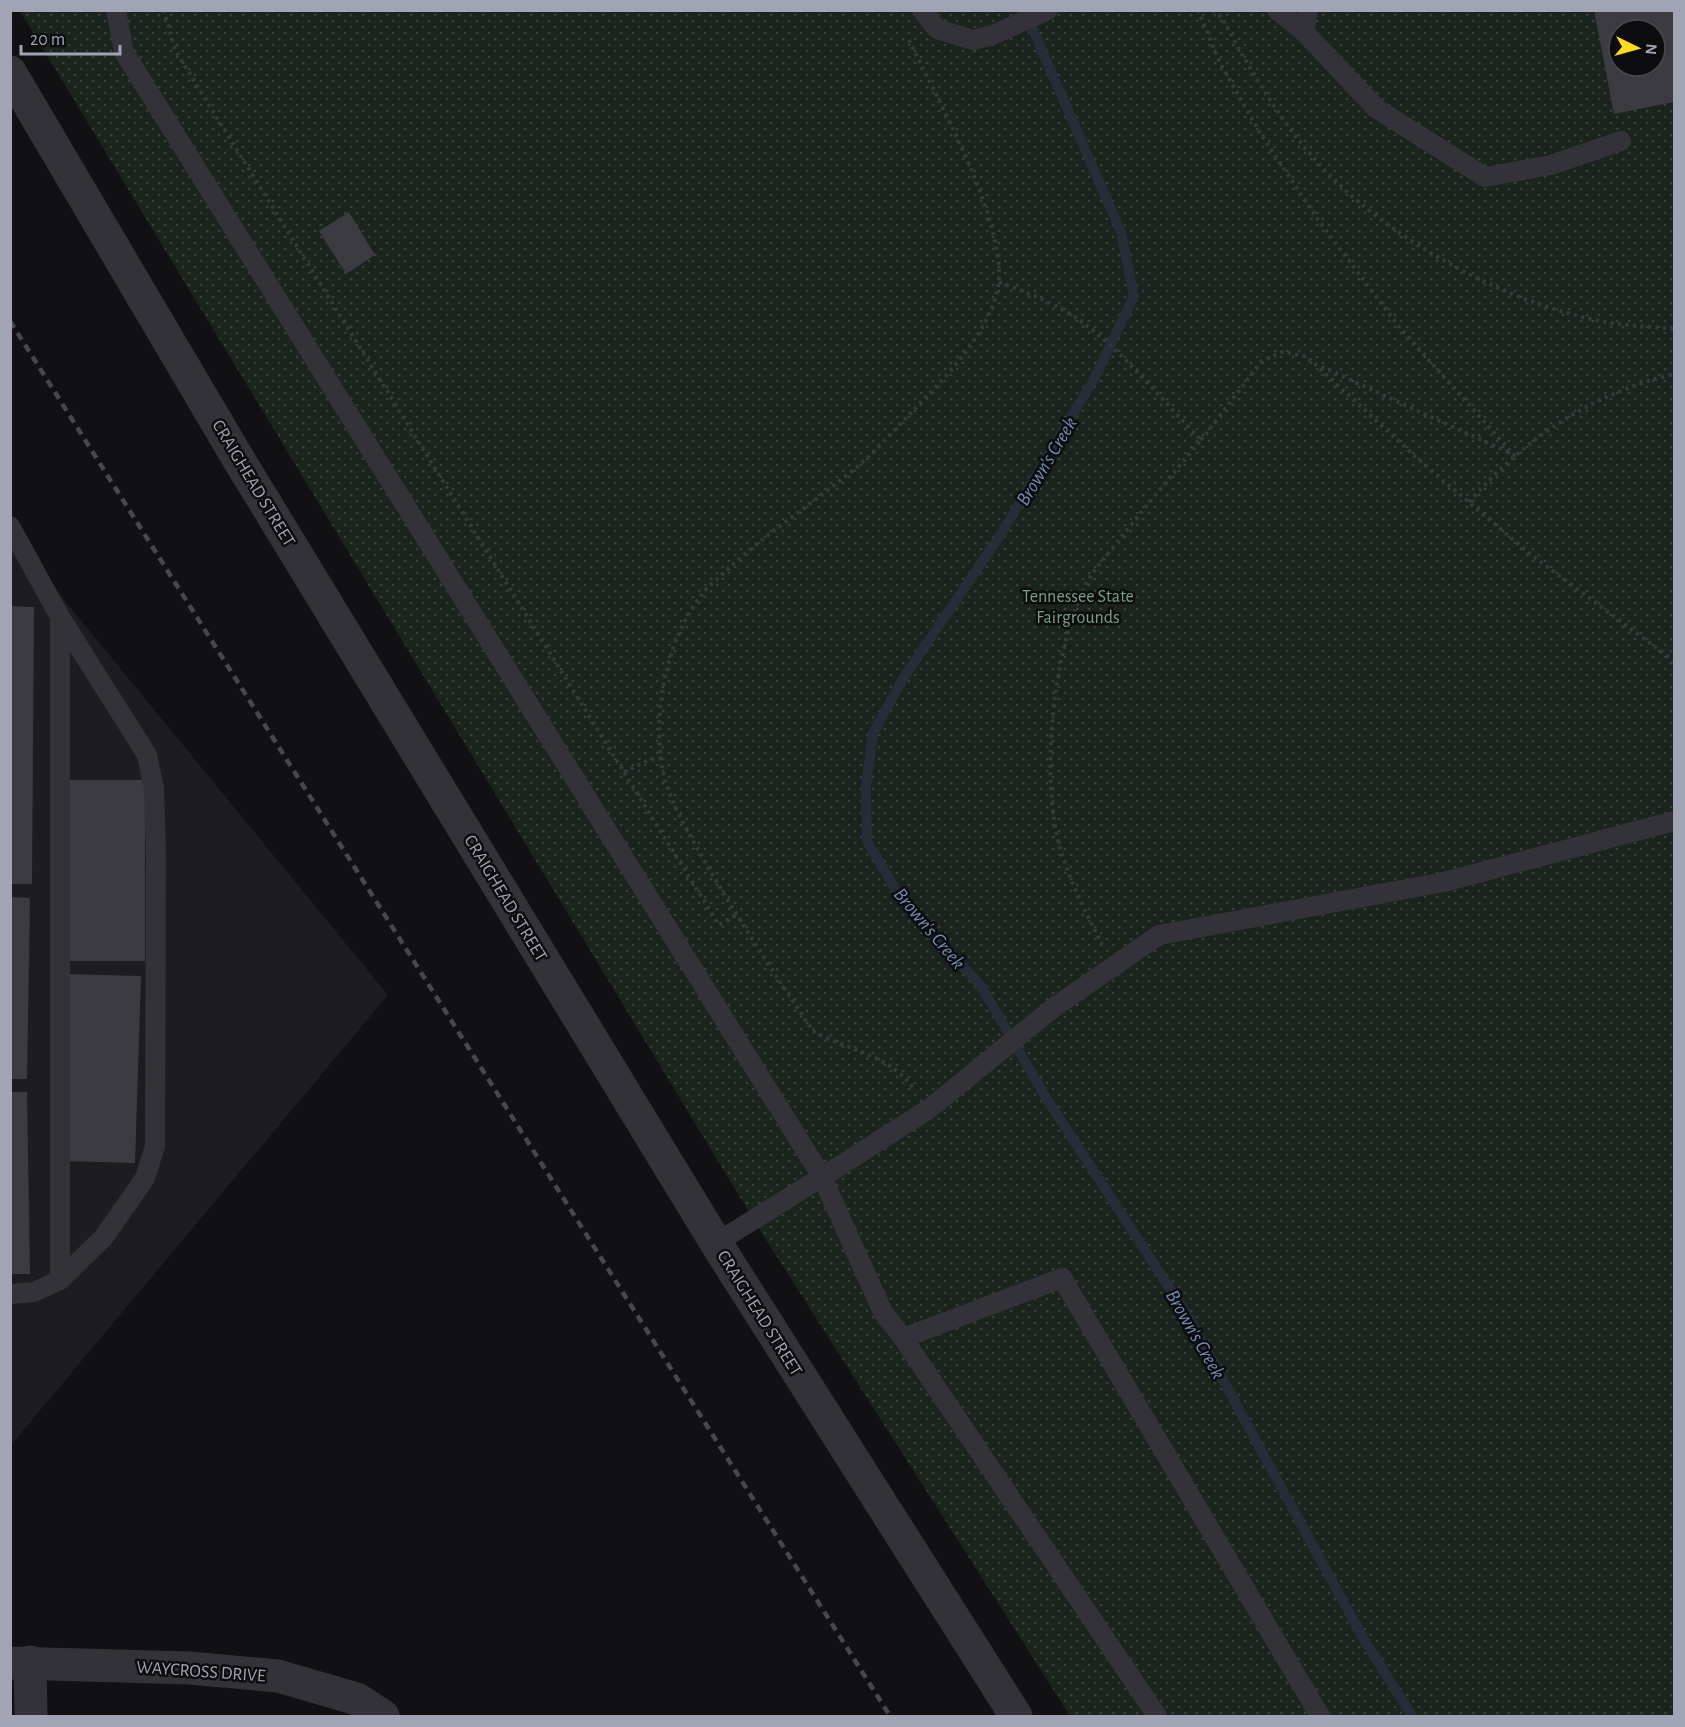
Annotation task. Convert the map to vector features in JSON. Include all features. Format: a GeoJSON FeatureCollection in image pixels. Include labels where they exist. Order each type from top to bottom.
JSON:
{"type":"FeatureCollection","features":[{"type":"Feature","properties":{"kind":"street","name":"CRAIGHEAD STREET"},"geometry":{"type":"LineString","coordinates":[[10,72],[236,455],[716,1243],[1016,1716]]}},
{"type":"Feature","properties":{"kind":"street"},"geometry":{"type":"LineString","coordinates":[[20,1663],[31,1716]]}},
{"type":"Feature","properties":{"kind":"street","name":"WAYCROSS DRIVE"},"geometry":{"type":"LineString","coordinates":[[20,1663],[190,1668],[279,1676],[357,1699],[383,1716]]}},
{"type":"Feature","properties":{"kind":"lane"},"geometry":{"type":"LineString","coordinates":[[116,10],[124,52],[822,1177],[883,1312],[903,1338],[1157,1716]]}},
{"type":"Feature","properties":{"kind":"lane"},"geometry":{"type":"LineString","coordinates":[[922,10],[937,29],[973,40],[993,35],[1048,10]]}},
{"type":"Feature","properties":{"kind":"lane"},"geometry":{"type":"LineString","coordinates":[[1277,10],[1304,32],[1377,109],[1485,177],[1551,165],[1621,141]]}},
{"type":"Feature","properties":{"kind":"lane"},"geometry":{"type":"LineString","coordinates":[[1304,32],[1308,10]]}},
{"type":"Feature","properties":{"kind":"lane"},"geometry":{"type":"LineString","coordinates":[[10,526],[60,617],[147,755],[154,788],[156,890],[155,1146],[146,1178],[104,1237],[60,1280],[34,1292],[10,1294]]}},
{"type":"Feature","properties":{"kind":"lane"},"geometry":{"type":"LineString","coordinates":[[60,617],[60,1280]]}},
{"type":"Feature","properties":{"kind":"lane"},"geometry":{"type":"LineString","coordinates":[[716,1243],[929,1109],[1053,1008],[1159,935],[1444,882],[1674,821]]}},
{"type":"Feature","properties":{"kind":"lane"},"geometry":{"type":"LineString","coordinates":[[903,1338],[1062,1278],[1320,1716]]}},
{"type":"Feature","properties":{"kind":"path"},"geometry":{"type":"LineString","coordinates":[[164,10],[175,50],[719,925],[736,915]]}},
{"type":"Feature","properties":{"kind":"path"},"geometry":{"type":"LineString","coordinates":[[1198,10],[1220,63],[1254,123],[1317,220],[1400,328],[1514,455]]}},
{"type":"Feature","properties":{"kind":"path"},"geometry":{"type":"LineString","coordinates":[[1213,10],[1222,18],[1272,105],[1312,156],[1368,209],[1407,238],[1472,277],[1547,305],[1610,322],[1674,329]]}},
{"type":"Feature","properties":{"kind":"path"},"geometry":{"type":"LineString","coordinates":[[905,32],[989,215],[998,252],[999,282],[983,325],[950,374],[860,464],[755,544],[703,593],[676,641],[663,684],[660,728],[666,781],[688,831],[736,915],[813,1030],[831,1041],[875,1056],[903,1073],[929,1109]]}},
{"type":"Feature","properties":{"kind":"path"},"geometry":{"type":"LineString","coordinates":[[999,282],[1048,301],[1083,323],[1137,374],[1201,440]]}},
{"type":"Feature","properties":{"kind":"path"},"geometry":{"type":"LineString","coordinates":[[1113,966],[1079,899],[1059,846],[1050,772],[1056,694],[1074,616],[1083,588],[1102,561],[1262,361],[1283,352],[1306,356],[1419,460],[1528,553],[1674,661]]}},
{"type":"Feature","properties":{"kind":"path"},"geometry":{"type":"LineString","coordinates":[[1318,365],[1514,455]]}},
{"type":"Feature","properties":{"kind":"path"},"geometry":{"type":"LineString","coordinates":[[1469,502],[1494,473],[1514,455],[1576,411],[1611,393],[1674,374]]}},
{"type":"Feature","properties":{"kind":"path"},"geometry":{"type":"LineString","coordinates":[[624,772],[649,760],[662,758]]}},
{"type":"Feature","properties":{"kind":"shaded area"},"geometry":{"type":"Polygon","coordinates":[[[11,535],[388,995],[11,1445],[11,535]]]}},
{"type":"Feature","properties":{"kind":"green space","name":"Tennessee State Fairgrounds"},"geometry":{"type":"Polygon","coordinates":[[[20,11],[1674,11],[1674,1716],[1070,1716],[758,1227],[20,11]]]}},
{"type":"Feature","properties":{"kind":"building"},"geometry":{"type":"Polygon","coordinates":[[[1594,10],[1674,10],[1674,102],[1614,114],[1607,78],[1667,78],[1667,18],[1607,18],[1607,78],[1594,10]]]}},
{"type":"Feature","properties":{"kind":"building"},"geometry":{"type":"Polygon","coordinates":[[[349,212],[375,255],[346,274],[319,231],[349,212]]]}},
{"type":"Feature","properties":{"kind":"building"},"geometry":{"type":"Polygon","coordinates":[[[10,606],[34,607],[32,884],[10,884],[10,606]]]}},
{"type":"Feature","properties":{"kind":"building"},"geometry":{"type":"Polygon","coordinates":[[[70,780],[145,780],[145,961],[70,961],[70,780]]]}},
{"type":"Feature","properties":{"kind":"building"},"geometry":{"type":"Polygon","coordinates":[[[10,897],[30,898],[27,1079],[10,1079],[10,897]]]}},
{"type":"Feature","properties":{"kind":"building"},"geometry":{"type":"Polygon","coordinates":[[[67,974],[141,976],[135,1163],[62,1161],[67,974]]]}},
{"type":"Feature","properties":{"kind":"building"},"geometry":{"type":"Polygon","coordinates":[[[10,1092],[27,1092],[30,1274],[10,1274],[10,1092]]]}},
{"type":"Feature","properties":{"kind":"waterway","name":"Brown's Creek"},"geometry":{"type":"LineString","coordinates":[[1027,16],[1121,232],[1134,296],[1095,377],[1001,534],[904,677],[873,733],[866,786],[867,841],[903,902],[981,986],[1045,1096],[1191,1321],[1363,1638],[1412,1716]]}},
{"type":"Feature","properties":{"kind":"railway"},"geometry":{"type":"LineString","coordinates":[[10,321],[890,1716]]}}]}
